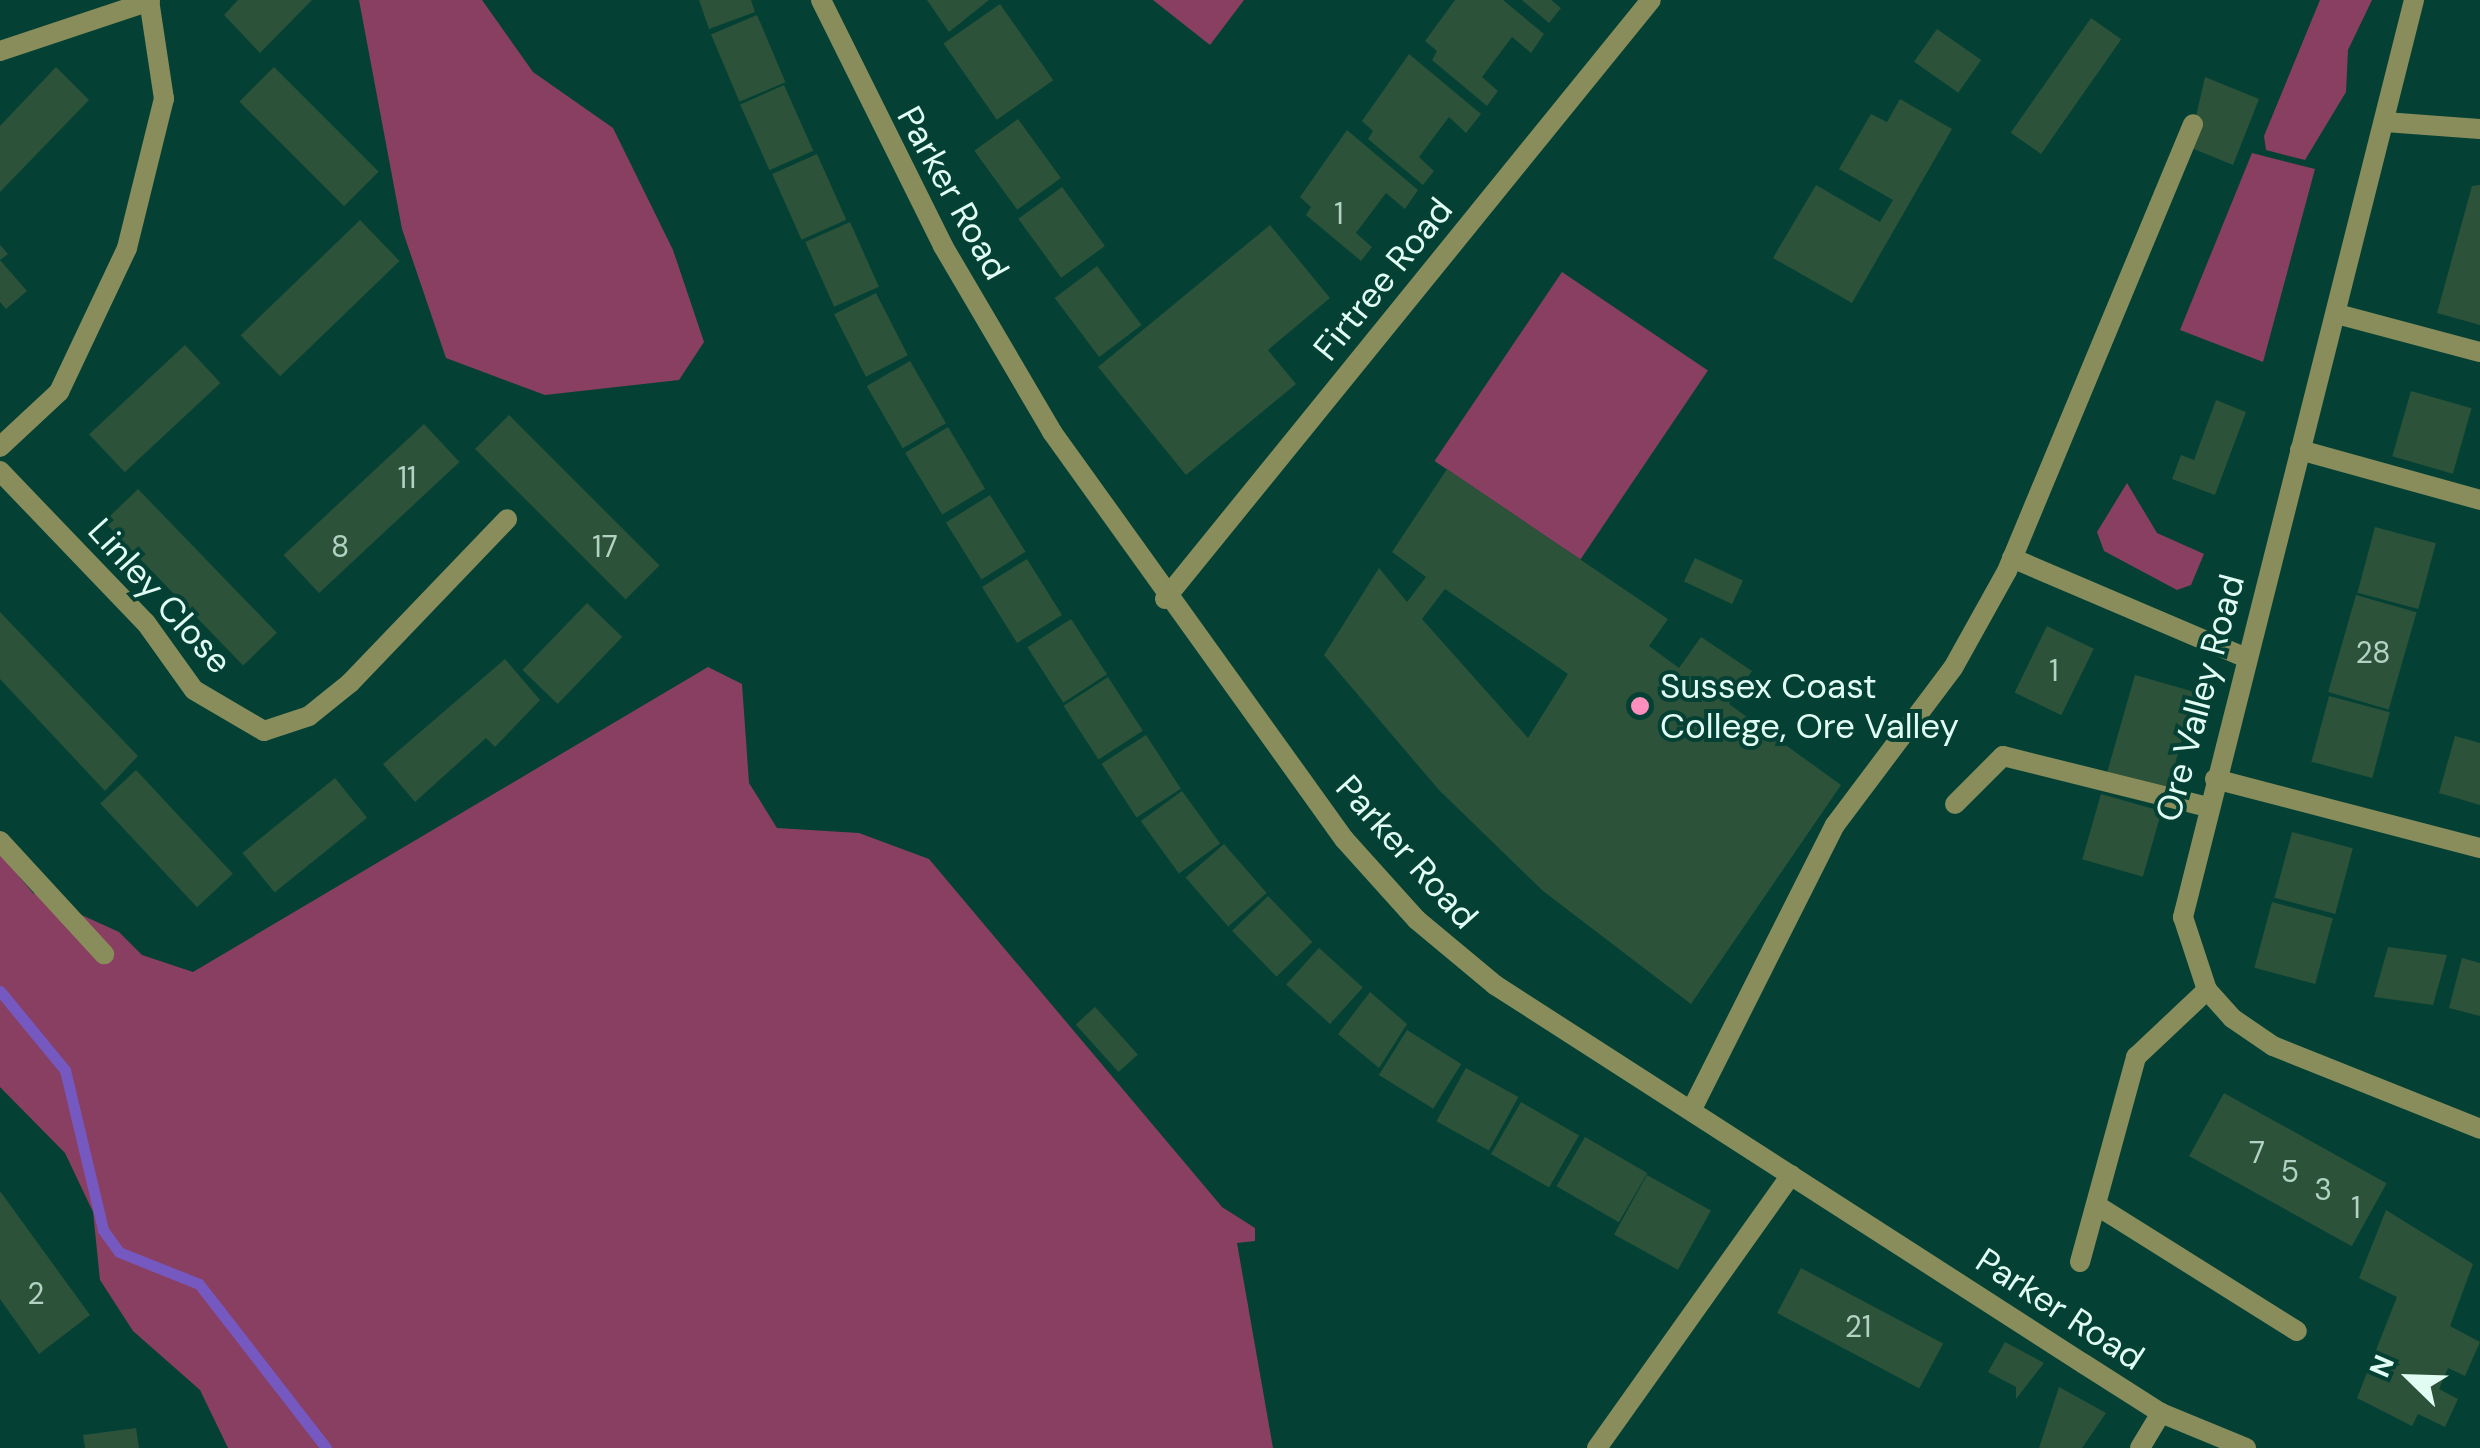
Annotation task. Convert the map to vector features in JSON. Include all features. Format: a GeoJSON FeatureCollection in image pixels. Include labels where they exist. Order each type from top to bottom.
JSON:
{"type":"FeatureCollection","features":[{"type":"Feature","properties":{"kind":"street","name":"Parker Road"},"geometry":{"type":"LineString","coordinates":[[821,0],[942,246],[1165,599],[1344,839],[1417,920],[1495,986],[2161,1413],[2246,1448]]}},
{"type":"Feature","properties":{"kind":"street","name":"Firtree Road"},"geometry":{"type":"LineString","coordinates":[[1165,599],[1651,0]]}},
{"type":"Feature","properties":{"kind":"street","name":"Ore Valley Road"},"geometry":{"type":"LineString","coordinates":[[2207,990],[2183,916],[2206,807],[2337,314],[2414,0]]}},
{"type":"Feature","properties":{"kind":"street"},"geometry":{"type":"LineString","coordinates":[[0,50],[149,1],[164,99],[128,248],[59,392],[0,447]]}},
{"type":"Feature","properties":{"kind":"street"},"geometry":{"type":"LineString","coordinates":[[2385,122],[2480,129]]}},
{"type":"Feature","properties":{"kind":"street"},"geometry":{"type":"LineString","coordinates":[[1692,1109],[1836,825],[1953,668],[2012,558],[2193,124]]}},
{"type":"Feature","properties":{"kind":"street"},"geometry":{"type":"LineString","coordinates":[[2337,314],[2480,352]]}},
{"type":"Feature","properties":{"kind":"street"},"geometry":{"type":"LineString","coordinates":[[2300,450],[2480,500]]}},
{"type":"Feature","properties":{"kind":"street","name":"Linley Close"},"geometry":{"type":"LineString","coordinates":[[0,470],[146,623],[194,690],[264,731],[309,716],[350,683],[508,519]]}},
{"type":"Feature","properties":{"kind":"street"},"geometry":{"type":"LineString","coordinates":[[2012,558],[2244,657]]}},
{"type":"Feature","properties":{"kind":"street"},"geometry":{"type":"LineString","coordinates":[[1955,804],[2004,756],[2206,807]]}},
{"type":"Feature","properties":{"kind":"street"},"geometry":{"type":"LineString","coordinates":[[2215,779],[2480,848]]}},
{"type":"Feature","properties":{"kind":"street"},"geometry":{"type":"LineString","coordinates":[[0,841],[104,954]]}},
{"type":"Feature","properties":{"kind":"street"},"geometry":{"type":"LineString","coordinates":[[2080,1262],[2136,1056],[2207,990],[2272,1046],[2480,1129]]}},
{"type":"Feature","properties":{"kind":"street"},"geometry":{"type":"LineString","coordinates":[[1597,1448],[1791,1174]]}},
{"type":"Feature","properties":{"kind":"street"},"geometry":{"type":"LineString","coordinates":[[2096,1204],[2296,1331]]}},
{"type":"Feature","properties":{"kind":"street"},"geometry":{"type":"LineString","coordinates":[[2140,1448],[2161,1413]]}},
{"type":"Feature","properties":{"kind":"shaded area"},"geometry":{"type":"Polygon","coordinates":[[[359,0],[482,0],[533,72],[613,128],[673,250],[704,342],[679,380],[545,395],[446,358],[402,229],[359,0]]]}},
{"type":"Feature","properties":{"kind":"shaded area"},"geometry":{"type":"Polygon","coordinates":[[[1153,0],[1244,0],[1210,45],[1153,0]]]}},
{"type":"Feature","properties":{"kind":"shaded area"},"geometry":{"type":"Polygon","coordinates":[[[2320,0],[2372,0],[2348,50],[2346,92],[2305,160],[2266,150],[2264,136],[2320,0]]]}},
{"type":"Feature","properties":{"kind":"shaded area"},"geometry":{"type":"Polygon","coordinates":[[[2252,153],[2315,169],[2263,362],[2180,330],[2252,153]]]}},
{"type":"Feature","properties":{"kind":"shaded area"},"geometry":{"type":"Polygon","coordinates":[[[1562,272],[1708,370],[1580,559],[1435,461],[1562,272]]]}},
{"type":"Feature","properties":{"kind":"shaded area"},"geometry":{"type":"Polygon","coordinates":[[[2127,483],[2157,533],[2204,554],[2191,585],[2177,590],[2104,551],[2097,532],[2127,483]]]}},
{"type":"Feature","properties":{"kind":"shaded area"},"geometry":{"type":"Polygon","coordinates":[[[708,667],[742,684],[749,783],[777,828],[859,833],[929,859],[1222,1207],[1255,1228],[1255,1241],[1237,1243],[1273,1448],[228,1448],[200,1390],[133,1331],[100,1280],[93,1212],[65,1153],[0,1087],[0,854],[33,893],[119,932],[142,955],[193,972],[708,667]]]}},
{"type":"Feature","properties":{"kind":"building"},"geometry":{"type":"Polygon","coordinates":[[[238,0],[312,0],[260,53],[224,15],[238,0]]]}},
{"type":"Feature","properties":{"kind":"building"},"geometry":{"type":"Polygon","coordinates":[[[699,0],[751,0],[755,12],[709,29],[699,0]]]}},
{"type":"Feature","properties":{"kind":"building"},"geometry":{"type":"Polygon","coordinates":[[[927,0],[989,0],[949,32],[927,0]]]}},
{"type":"Feature","properties":{"kind":"building"},"geometry":{"type":"Polygon","coordinates":[[[1455,0],[1503,0],[1544,34],[1531,53],[1512,37],[1482,77],[1498,91],[1487,106],[1432,60],[1437,51],[1425,41],[1455,0]]]}},
{"type":"Feature","properties":{"kind":"building"},"geometry":{"type":"Polygon","coordinates":[[[1522,0],[1551,0],[1561,8],[1549,23],[1522,0]]]}},
{"type":"Feature","properties":{"kind":"building"},"geometry":{"type":"Polygon","coordinates":[[[1000,4],[1053,80],[997,120],[943,44],[1000,4]]]}},
{"type":"Feature","properties":{"kind":"building"},"geometry":{"type":"Polygon","coordinates":[[[757,15],[786,82],[739,102],[711,35],[757,15]]]}},
{"type":"Feature","properties":{"kind":"building"},"geometry":{"type":"Polygon","coordinates":[[[2091,18],[2121,39],[2041,154],[2011,133],[2091,18]]]}},
{"type":"Feature","properties":{"kind":"building"},"geometry":{"type":"Polygon","coordinates":[[[1937,29],[1981,60],[1958,93],[1914,62],[1937,29]]]}},
{"type":"Feature","properties":{"kind":"building"},"geometry":{"type":"Polygon","coordinates":[[[1409,54],[1481,114],[1466,133],[1449,117],[1419,157],[1434,171],[1423,185],[1368,139],[1373,131],[1362,121],[1409,54]]]}},
{"type":"Feature","properties":{"kind":"building"},"geometry":{"type":"Polygon","coordinates":[[[56,67],[89,100],[0,192],[0,126],[56,67]]]}},
{"type":"Feature","properties":{"kind":"building"},"geometry":{"type":"Polygon","coordinates":[[[274,67],[379,172],[344,206],[239,102],[274,67]]]}},
{"type":"Feature","properties":{"kind":"building"},"geometry":{"type":"Polygon","coordinates":[[[2205,77],[2259,99],[2233,165],[2189,147],[2205,77]]]}},
{"type":"Feature","properties":{"kind":"building"},"geometry":{"type":"Polygon","coordinates":[[[784,85],[813,151],[769,170],[740,105],[784,85]]]}},
{"type":"Feature","properties":{"kind":"building"},"geometry":{"type":"Polygon","coordinates":[[[1900,99],[1952,129],[1852,303],[1773,258],[1816,185],[1880,222],[1893,200],[1839,169],[1871,114],[1887,122],[1900,99]]]}},
{"type":"Feature","properties":{"kind":"building"},"geometry":{"type":"Polygon","coordinates":[[[1018,119],[1061,178],[1017,210],[974,151],[1018,119]]]}},
{"type":"Feature","properties":{"kind":"building"},"geometry":{"type":"Polygon","coordinates":[[[1347,130],[1418,190],[1405,209],[1386,193],[1356,233],[1372,247],[1361,261],[1306,215],[1311,207],[1300,197],[1347,130]]]}},
{"type":"Feature","properties":{"kind":"building"},"geometry":{"type":"Polygon","coordinates":[[[817,154],[846,220],[802,240],[772,174],[817,154]]]}},
{"type":"Feature","properties":{"kind":"building"},"geometry":{"type":"Polygon","coordinates":[[[2480,185],[2480,325],[2437,313],[2472,186],[2480,185]]]}},
{"type":"Feature","properties":{"kind":"building"},"geometry":{"type":"Polygon","coordinates":[[[1062,187],[1105,246],[1061,278],[1018,219],[1062,187]]]}},
{"type":"Feature","properties":{"kind":"building"},"geometry":{"type":"Polygon","coordinates":[[[360,220],[400,261],[280,376],[241,335],[360,220]]]}},
{"type":"Feature","properties":{"kind":"building"},"geometry":{"type":"Polygon","coordinates":[[[850,222],[879,287],[834,307],[805,242],[850,222]]]}},
{"type":"Feature","properties":{"kind":"building"},"geometry":{"type":"Polygon","coordinates":[[[1270,225],[1330,298],[1268,350],[1296,384],[1186,475],[1098,367],[1270,225]]]}},
{"type":"Feature","properties":{"kind":"building"},"geometry":{"type":"Polygon","coordinates":[[[0,260],[27,291],[6,309],[0,302],[0,260]]]}},
{"type":"Feature","properties":{"kind":"building"},"geometry":{"type":"Polygon","coordinates":[[[1097,266],[1142,325],[1099,357],[1055,298],[1097,266]]]}},
{"type":"Feature","properties":{"kind":"building"},"geometry":{"type":"Polygon","coordinates":[[[876,293],[908,355],[866,377],[834,314],[876,293]]]}},
{"type":"Feature","properties":{"kind":"building"},"geometry":{"type":"Polygon","coordinates":[[[185,345],[220,383],[125,472],[89,434],[185,345]]]}},
{"type":"Feature","properties":{"kind":"building"},"geometry":{"type":"Polygon","coordinates":[[[910,361],[946,423],[903,448],[867,386],[910,361]]]}},
{"type":"Feature","properties":{"kind":"building"},"geometry":{"type":"Polygon","coordinates":[[[2411,391],[2472,408],[2453,474],[2392,456],[2411,391]]]}},
{"type":"Feature","properties":{"kind":"building"},"geometry":{"type":"Polygon","coordinates":[[[2216,400],[2246,412],[2215,495],[2172,479],[2181,455],[2194,460],[2216,400]]]}},
{"type":"Feature","properties":{"kind":"building"},"geometry":{"type":"Polygon","coordinates":[[[509,415],[660,566],[626,600],[475,449],[509,415]]]}},
{"type":"Feature","properties":{"kind":"building"},"geometry":{"type":"Polygon","coordinates":[[[424,424],[459,462],[319,593],[284,555],[424,424]]]}},
{"type":"Feature","properties":{"kind":"building"},"geometry":{"type":"Polygon","coordinates":[[[948,427],[985,489],[942,514],[905,453],[948,427]]]}},
{"type":"Feature","properties":{"kind":"building","name":"Sussex Coast College, Ore Valley"},"geometry":{"type":"Polygon","coordinates":[[[1447,469],[1668,619],[1649,646],[1679,668],[1701,637],[1752,671],[1729,704],[1841,785],[1691,1004],[1543,891],[1439,790],[1324,655],[1379,568],[1407,602],[1426,577],[1392,552],[1447,469]],[[1445,589],[1422,619],[1528,738],[1568,674],[1445,589]]]}},
{"type":"Feature","properties":{"kind":"building"},"geometry":{"type":"Polygon","coordinates":[[[138,489],[277,633],[243,666],[104,522],[138,489]]]}},
{"type":"Feature","properties":{"kind":"building"},"geometry":{"type":"Polygon","coordinates":[[[990,495],[1026,552],[981,579],[946,523],[990,495]]]}},
{"type":"Feature","properties":{"kind":"building"},"geometry":{"type":"Polygon","coordinates":[[[2375,527],[2436,543],[2418,609],[2357,593],[2375,527]]]}},
{"type":"Feature","properties":{"kind":"building"},"geometry":{"type":"Polygon","coordinates":[[[1695,558],[1743,580],[1732,604],[1684,582],[1695,558]]]}},
{"type":"Feature","properties":{"kind":"building"},"geometry":{"type":"Polygon","coordinates":[[[1027,559],[1062,615],[1017,643],[982,587],[1027,559]]]}},
{"type":"Feature","properties":{"kind":"building"},"geometry":{"type":"Polygon","coordinates":[[[2356,595],[2417,612],[2389,709],[2328,692],[2356,595]]]}},
{"type":"Feature","properties":{"kind":"building"},"geometry":{"type":"Polygon","coordinates":[[[587,603],[622,637],[558,704],[522,670],[587,603]]]}},
{"type":"Feature","properties":{"kind":"building"},"geometry":{"type":"Polygon","coordinates":[[[0,612],[138,756],[105,791],[0,679],[0,612]]]}},
{"type":"Feature","properties":{"kind":"building"},"geometry":{"type":"Polygon","coordinates":[[[1071,619],[1107,674],[1063,703],[1027,647],[1071,619]]]}},
{"type":"Feature","properties":{"kind":"building"},"geometry":{"type":"Polygon","coordinates":[[[2047,626],[2094,649],[2061,715],[2015,693],[2047,626]]]}},
{"type":"Feature","properties":{"kind":"building"},"geometry":{"type":"Polygon","coordinates":[[[505,659],[540,700],[495,747],[486,738],[415,802],[383,764],[505,659]]]}},
{"type":"Feature","properties":{"kind":"building"},"geometry":{"type":"Polygon","coordinates":[[[2135,675],[2196,692],[2168,789],[2107,772],[2135,675]]]}},
{"type":"Feature","properties":{"kind":"building"},"geometry":{"type":"Polygon","coordinates":[[[1108,677],[1143,731],[1098,760],[1064,706],[1108,677]]]}},
{"type":"Feature","properties":{"kind":"building"},"geometry":{"type":"Polygon","coordinates":[[[2329,696],[2390,712],[2372,778],[2311,762],[2329,696]]]}},
{"type":"Feature","properties":{"kind":"building"},"geometry":{"type":"Polygon","coordinates":[[[1146,735],[1181,789],[1136,818],[1102,764],[1146,735]]]}},
{"type":"Feature","properties":{"kind":"building"},"geometry":{"type":"Polygon","coordinates":[[[2455,736],[2480,743],[2480,805],[2439,793],[2455,736]]]}},
{"type":"Feature","properties":{"kind":"building"},"geometry":{"type":"Polygon","coordinates":[[[136,770],[233,874],[197,907],[100,803],[136,770]]]}},
{"type":"Feature","properties":{"kind":"building"},"geometry":{"type":"Polygon","coordinates":[[[335,778],[367,818],[275,893],[243,853],[335,778]]]}},
{"type":"Feature","properties":{"kind":"building"},"geometry":{"type":"Polygon","coordinates":[[[1182,791],[1220,844],[1179,874],[1141,821],[1182,791]]]}},
{"type":"Feature","properties":{"kind":"building"},"geometry":{"type":"Polygon","coordinates":[[[2101,794],[2162,811],[2143,877],[2082,859],[2101,794]]]}},
{"type":"Feature","properties":{"kind":"building"},"geometry":{"type":"Polygon","coordinates":[[[2292,832],[2353,848],[2335,914],[2274,898],[2292,832]]]}},
{"type":"Feature","properties":{"kind":"building"},"geometry":{"type":"Polygon","coordinates":[[[1224,844],[1267,893],[1228,927],[1186,877],[1224,844]]]}},
{"type":"Feature","properties":{"kind":"building"},"geometry":{"type":"Polygon","coordinates":[[[1268,896],[1312,942],[1276,977],[1232,931],[1268,896]]]}},
{"type":"Feature","properties":{"kind":"building"},"geometry":{"type":"Polygon","coordinates":[[[2272,902],[2333,918],[2315,984],[2254,968],[2272,902]]]}},
{"type":"Feature","properties":{"kind":"building"},"geometry":{"type":"Polygon","coordinates":[[[2388,947],[2447,955],[2433,1005],[2374,997],[2388,947]]]}},
{"type":"Feature","properties":{"kind":"building"},"geometry":{"type":"Polygon","coordinates":[[[1319,948],[1363,987],[1330,1024],[1286,984],[1319,948]]]}},
{"type":"Feature","properties":{"kind":"building"},"geometry":{"type":"Polygon","coordinates":[[[2462,958],[2480,963],[2480,1016],[2449,1008],[2462,958]]]}},
{"type":"Feature","properties":{"kind":"building"},"geometry":{"type":"Polygon","coordinates":[[[1370,992],[1407,1024],[1379,1068],[1338,1034],[1370,992]]]}},
{"type":"Feature","properties":{"kind":"building"},"geometry":{"type":"Polygon","coordinates":[[[1095,1007],[1138,1055],[1119,1072],[1076,1024],[1095,1007]]]}},
{"type":"Feature","properties":{"kind":"building"},"geometry":{"type":"Polygon","coordinates":[[[1407,1030],[1461,1064],[1433,1109],[1379,1075],[1407,1030]]]}},
{"type":"Feature","properties":{"kind":"building"},"geometry":{"type":"Polygon","coordinates":[[[1466,1068],[1518,1097],[1489,1150],[1436,1121],[1466,1068]]]}},
{"type":"Feature","properties":{"kind":"building"},"geometry":{"type":"Polygon","coordinates":[[[2224,1093],[2387,1183],[2352,1246],[2189,1156],[2224,1093]]]}},
{"type":"Feature","properties":{"kind":"building"},"geometry":{"type":"Polygon","coordinates":[[[1521,1102],[1579,1136],[1549,1187],[1491,1154],[1521,1102]]]}},
{"type":"Feature","properties":{"kind":"building"},"geometry":{"type":"Polygon","coordinates":[[[1585,1137],[1647,1173],[1619,1222],[1556,1186],[1585,1137]]]}},
{"type":"Feature","properties":{"kind":"building"},"geometry":{"type":"Polygon","coordinates":[[[1647,1175],[1711,1210],[1678,1270],[1614,1234],[1647,1175]]]}},
{"type":"Feature","properties":{"kind":"building"},"geometry":{"type":"Polygon","coordinates":[[[0,1191],[90,1315],[39,1354],[0,1299],[0,1191]]]}},
{"type":"Feature","properties":{"kind":"building"},"geometry":{"type":"Polygon","coordinates":[[[2386,1210],[2473,1264],[2450,1326],[2480,1342],[2465,1376],[2448,1368],[2439,1389],[2458,1399],[2445,1427],[2418,1414],[2412,1426],[2357,1398],[2397,1297],[2359,1278],[2386,1210]]]}},
{"type":"Feature","properties":{"kind":"building"},"geometry":{"type":"Polygon","coordinates":[[[1801,1268],[1943,1344],[1919,1389],[1777,1313],[1801,1268]]]}},
{"type":"Feature","properties":{"kind":"building"},"geometry":{"type":"Polygon","coordinates":[[[2005,1342],[2044,1363],[2016,1399],[2016,1387],[1988,1372],[2005,1342]]]}},
{"type":"Feature","properties":{"kind":"building"},"geometry":{"type":"Polygon","coordinates":[[[2059,1387],[2106,1413],[2082,1448],[2039,1448],[2059,1387]]]}},
{"type":"Feature","properties":{"kind":"building"},"geometry":{"type":"Polygon","coordinates":[[[136,1428],[139,1448],[85,1448],[83,1435],[136,1428]]]}},
{"type":"Feature","properties":{"kind":"waterway"},"geometry":{"type":"LineString","coordinates":[[0,991],[65,1070],[103,1230],[119,1252],[199,1284],[326,1448]]}},
{"type":"Feature","properties":{"kind":"place","name":"Sussex Coast College, Ore Valley"},"geometry":{"type":"Point","coordinates":[1640,706]}}]}
